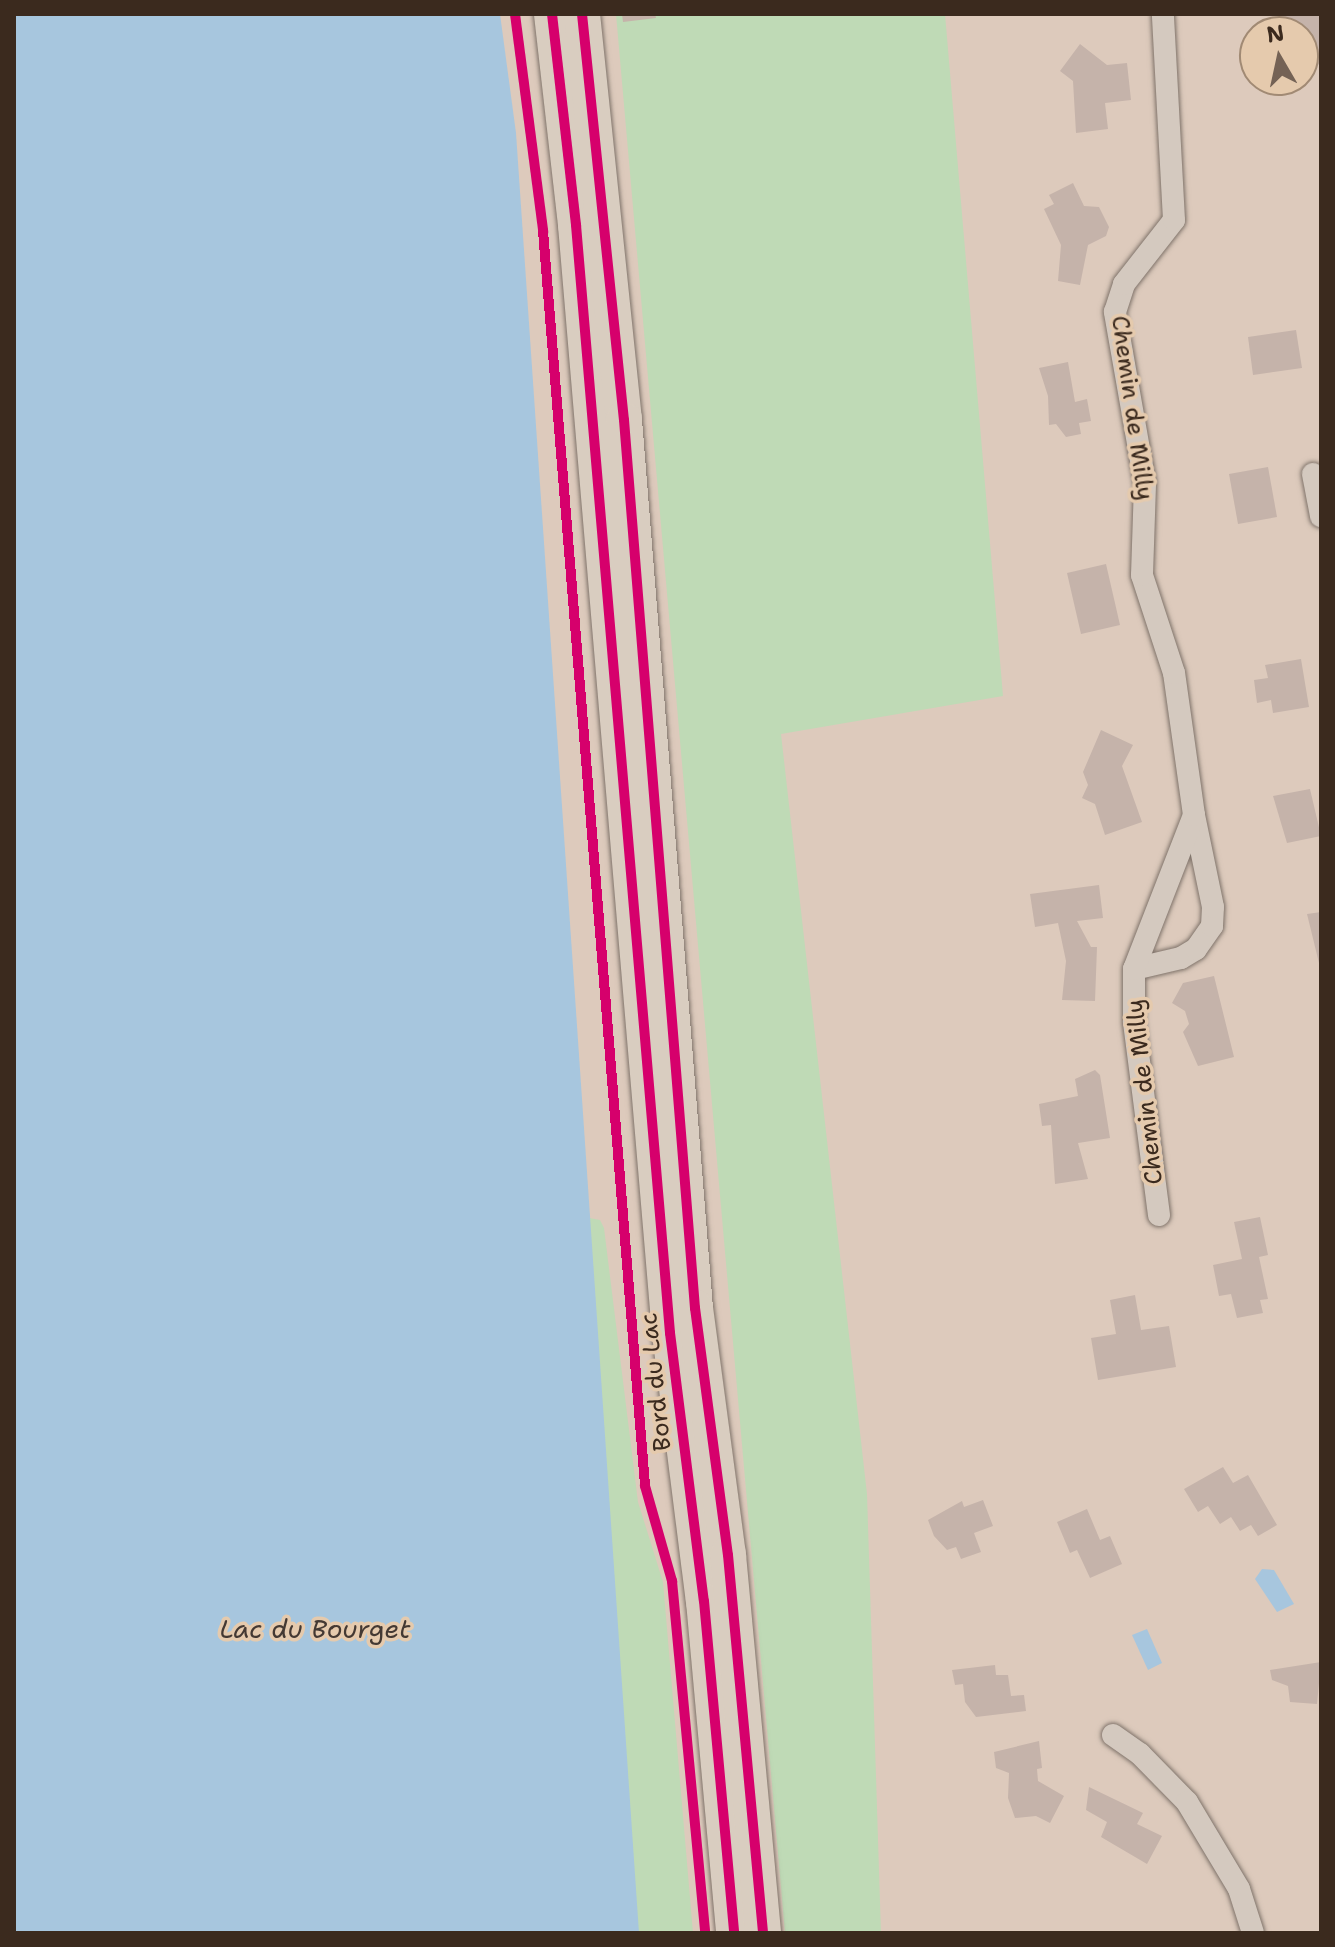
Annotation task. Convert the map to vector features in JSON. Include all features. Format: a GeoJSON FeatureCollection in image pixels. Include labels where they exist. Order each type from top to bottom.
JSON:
{"type":"FeatureCollection","features":[{"type":"Feature","properties":{"kind":"main road","name":"Bord du Lac"},"geometry":{"type":"LineString","coordinates":[[552,14],[578,239],[670,1333],[704,1601],[734,1933]]}},
{"type":"Feature","properties":{"kind":"main road","name":"Bord du Lac"},"geometry":{"type":"LineString","coordinates":[[582,14],[620,374],[695,1308],[728,1555],[763,1933]]}},
{"type":"Feature","properties":{"kind":"street","name":"Chemin de Milly"},"geometry":{"type":"LineString","coordinates":[[1134,969],[1181,958],[1196,949],[1212,926],[1213,907],[1194,815],[1174,673],[1142,575],[1145,483],[1115,312],[1124,284],[1174,220],[1163,14]]}},
{"type":"Feature","properties":{"kind":"street"},"geometry":{"type":"LineString","coordinates":[[1313,474],[1321,516]]}},
{"type":"Feature","properties":{"kind":"street","name":"Chemin de Milly"},"geometry":{"type":"LineString","coordinates":[[1159,1215],[1134,1022],[1134,969],[1194,815]]}},
{"type":"Feature","properties":{"kind":"street"},"geometry":{"type":"LineString","coordinates":[[1113,1735],[1140,1754],[1187,1802],[1239,1889],[1253,1933]]}},
{"type":"Feature","properties":{"kind":"green space"},"geometry":{"type":"Polygon","coordinates":[[[616,14],[945,14],[1003,696],[781,734],[867,1494],[881,1933],[785,1933],[616,14]]]}},
{"type":"Feature","properties":{"kind":"green space"},"geometry":{"type":"Polygon","coordinates":[[[553,1211],[600,1220],[604,1228],[638,1502],[663,1582],[693,1933],[507,1933],[553,1211]]]}},
{"type":"Feature","properties":{"kind":"water","name":"Lac du Bourget"},"geometry":{"type":"Polygon","coordinates":[[[14,14],[500,14],[516,133],[639,1933],[14,1933],[14,14]]]}},
{"type":"Feature","properties":{"kind":"water"},"geometry":{"type":"Polygon","coordinates":[[[1262,1569],[1274,1570],[1294,1604],[1277,1612],[1255,1579],[1262,1569]]]}},
{"type":"Feature","properties":{"kind":"water"},"geometry":{"type":"Polygon","coordinates":[[[1147,1629],[1162,1663],[1148,1670],[1132,1635],[1147,1629]]]}},
{"type":"Feature","properties":{"kind":"building"},"geometry":{"type":"Polygon","coordinates":[[[622,14],[655,14],[656,18],[623,22],[622,14]]]}},
{"type":"Feature","properties":{"kind":"building"},"geometry":{"type":"Polygon","coordinates":[[[1321,14],[1321,64],[1319,16],[1282,16],[1321,14]]]}},
{"type":"Feature","properties":{"kind":"building"},"geometry":{"type":"Polygon","coordinates":[[[1080,44],[1107,65],[1127,63],[1131,100],[1105,103],[1108,129],[1076,133],[1073,81],[1060,71],[1080,44]]]}},
{"type":"Feature","properties":{"kind":"building"},"geometry":{"type":"Polygon","coordinates":[[[1073,183],[1084,206],[1099,207],[1109,227],[1106,236],[1088,245],[1080,285],[1058,281],[1061,245],[1044,209],[1054,204],[1049,195],[1073,183]]]}},
{"type":"Feature","properties":{"kind":"building"},"geometry":{"type":"Polygon","coordinates":[[[1296,330],[1302,368],[1253,375],[1248,337],[1296,330]]]}},
{"type":"Feature","properties":{"kind":"building"},"geometry":{"type":"Polygon","coordinates":[[[1068,362],[1075,402],[1087,399],[1091,421],[1079,423],[1081,434],[1066,437],[1056,424],[1049,425],[1048,396],[1039,368],[1068,362]]]}},
{"type":"Feature","properties":{"kind":"building"},"geometry":{"type":"Polygon","coordinates":[[[1268,467],[1277,517],[1238,524],[1229,474],[1268,467]]]}},
{"type":"Feature","properties":{"kind":"building"},"geometry":{"type":"Polygon","coordinates":[[[1106,564],[1120,625],[1081,634],[1067,573],[1106,564]]]}},
{"type":"Feature","properties":{"kind":"building"},"geometry":{"type":"Polygon","coordinates":[[[1301,659],[1309,707],[1273,713],[1271,700],[1257,703],[1254,680],[1268,678],[1265,665],[1301,659]]]}},
{"type":"Feature","properties":{"kind":"building"},"geometry":{"type":"Polygon","coordinates":[[[1101,730],[1133,745],[1122,766],[1142,822],[1105,835],[1095,804],[1082,798],[1088,785],[1083,772],[1101,730]]]}},
{"type":"Feature","properties":{"kind":"building"},"geometry":{"type":"Polygon","coordinates":[[[1310,789],[1321,836],[1287,843],[1273,796],[1310,789]]]}},
{"type":"Feature","properties":{"kind":"building"},"geometry":{"type":"Polygon","coordinates":[[[1099,885],[1103,918],[1077,921],[1091,947],[1097,947],[1095,1001],[1062,1000],[1066,961],[1058,923],[1035,927],[1030,894],[1099,885]]]}},
{"type":"Feature","properties":{"kind":"building"},"geometry":{"type":"Polygon","coordinates":[[[1321,912],[1321,963],[1319,963],[1307,914],[1321,912]]]}},
{"type":"Feature","properties":{"kind":"building"},"geometry":{"type":"Polygon","coordinates":[[[1214,976],[1234,1057],[1198,1066],[1183,1032],[1189,1024],[1185,1011],[1172,1003],[1183,983],[1214,976]]]}},
{"type":"Feature","properties":{"kind":"building"},"geometry":{"type":"Polygon","coordinates":[[[1095,1070],[1100,1075],[1110,1138],[1078,1143],[1088,1179],[1055,1184],[1051,1125],[1042,1126],[1039,1104],[1078,1096],[1075,1079],[1095,1070]]]}},
{"type":"Feature","properties":{"kind":"building"},"geometry":{"type":"Polygon","coordinates":[[[1260,1217],[1268,1255],[1259,1257],[1268,1299],[1260,1300],[1263,1313],[1237,1318],[1231,1294],[1219,1296],[1213,1265],[1242,1259],[1234,1222],[1260,1217]]]}},
{"type":"Feature","properties":{"kind":"building"},"geometry":{"type":"Polygon","coordinates":[[[1135,1295],[1141,1330],[1169,1326],[1176,1367],[1098,1380],[1091,1338],[1116,1334],[1110,1300],[1135,1295]]]}},
{"type":"Feature","properties":{"kind":"building"},"geometry":{"type":"Polygon","coordinates":[[[1223,1467],[1233,1483],[1248,1475],[1277,1525],[1258,1536],[1251,1525],[1240,1531],[1231,1517],[1220,1524],[1208,1506],[1198,1512],[1184,1489],[1223,1467]]]}},
{"type":"Feature","properties":{"kind":"building"},"geometry":{"type":"Polygon","coordinates":[[[983,1500],[993,1526],[974,1533],[981,1552],[961,1559],[956,1547],[947,1550],[934,1536],[928,1520],[962,1501],[964,1507],[983,1500]]]}},
{"type":"Feature","properties":{"kind":"building"},"geometry":{"type":"Polygon","coordinates":[[[1087,1509],[1100,1540],[1110,1536],[1122,1564],[1090,1578],[1077,1550],[1070,1553],[1057,1522],[1087,1509]]]}},
{"type":"Feature","properties":{"kind":"building"},"geometry":{"type":"Polygon","coordinates":[[[1321,1662],[1317,1704],[1290,1702],[1288,1686],[1272,1680],[1270,1670],[1321,1662]]]}},
{"type":"Feature","properties":{"kind":"building"},"geometry":{"type":"Polygon","coordinates":[[[995,1665],[996,1675],[1008,1675],[1011,1696],[1024,1695],[1026,1711],[976,1717],[965,1702],[963,1684],[955,1685],[952,1670],[995,1665]]]}},
{"type":"Feature","properties":{"kind":"building"},"geometry":{"type":"Polygon","coordinates":[[[1039,1741],[1042,1768],[1037,1769],[1038,1781],[1064,1796],[1050,1823],[1036,1816],[1015,1818],[1008,1798],[1009,1773],[996,1768],[994,1752],[1039,1741]]]}},
{"type":"Feature","properties":{"kind":"building"},"geometry":{"type":"Polygon","coordinates":[[[1089,1787],[1143,1813],[1137,1824],[1162,1836],[1147,1864],[1101,1837],[1107,1822],[1086,1810],[1089,1787]]]}},
{"type":"Feature","properties":{"kind":"cycle path"},"geometry":{"type":"LineString","coordinates":[[515,14],[543,231],[645,1486],[672,1581],[705,1933]]}},
{"type":"Feature","properties":{"kind":"cycle path"},"geometry":{"type":"LineString","coordinates":[[552,14],[576,225],[670,1333],[704,1601],[734,1933]]}},
{"type":"Feature","properties":{"kind":"cycle path"},"geometry":{"type":"LineString","coordinates":[[582,14],[624,420],[695,1308],[728,1555],[763,1933]]}}]}
